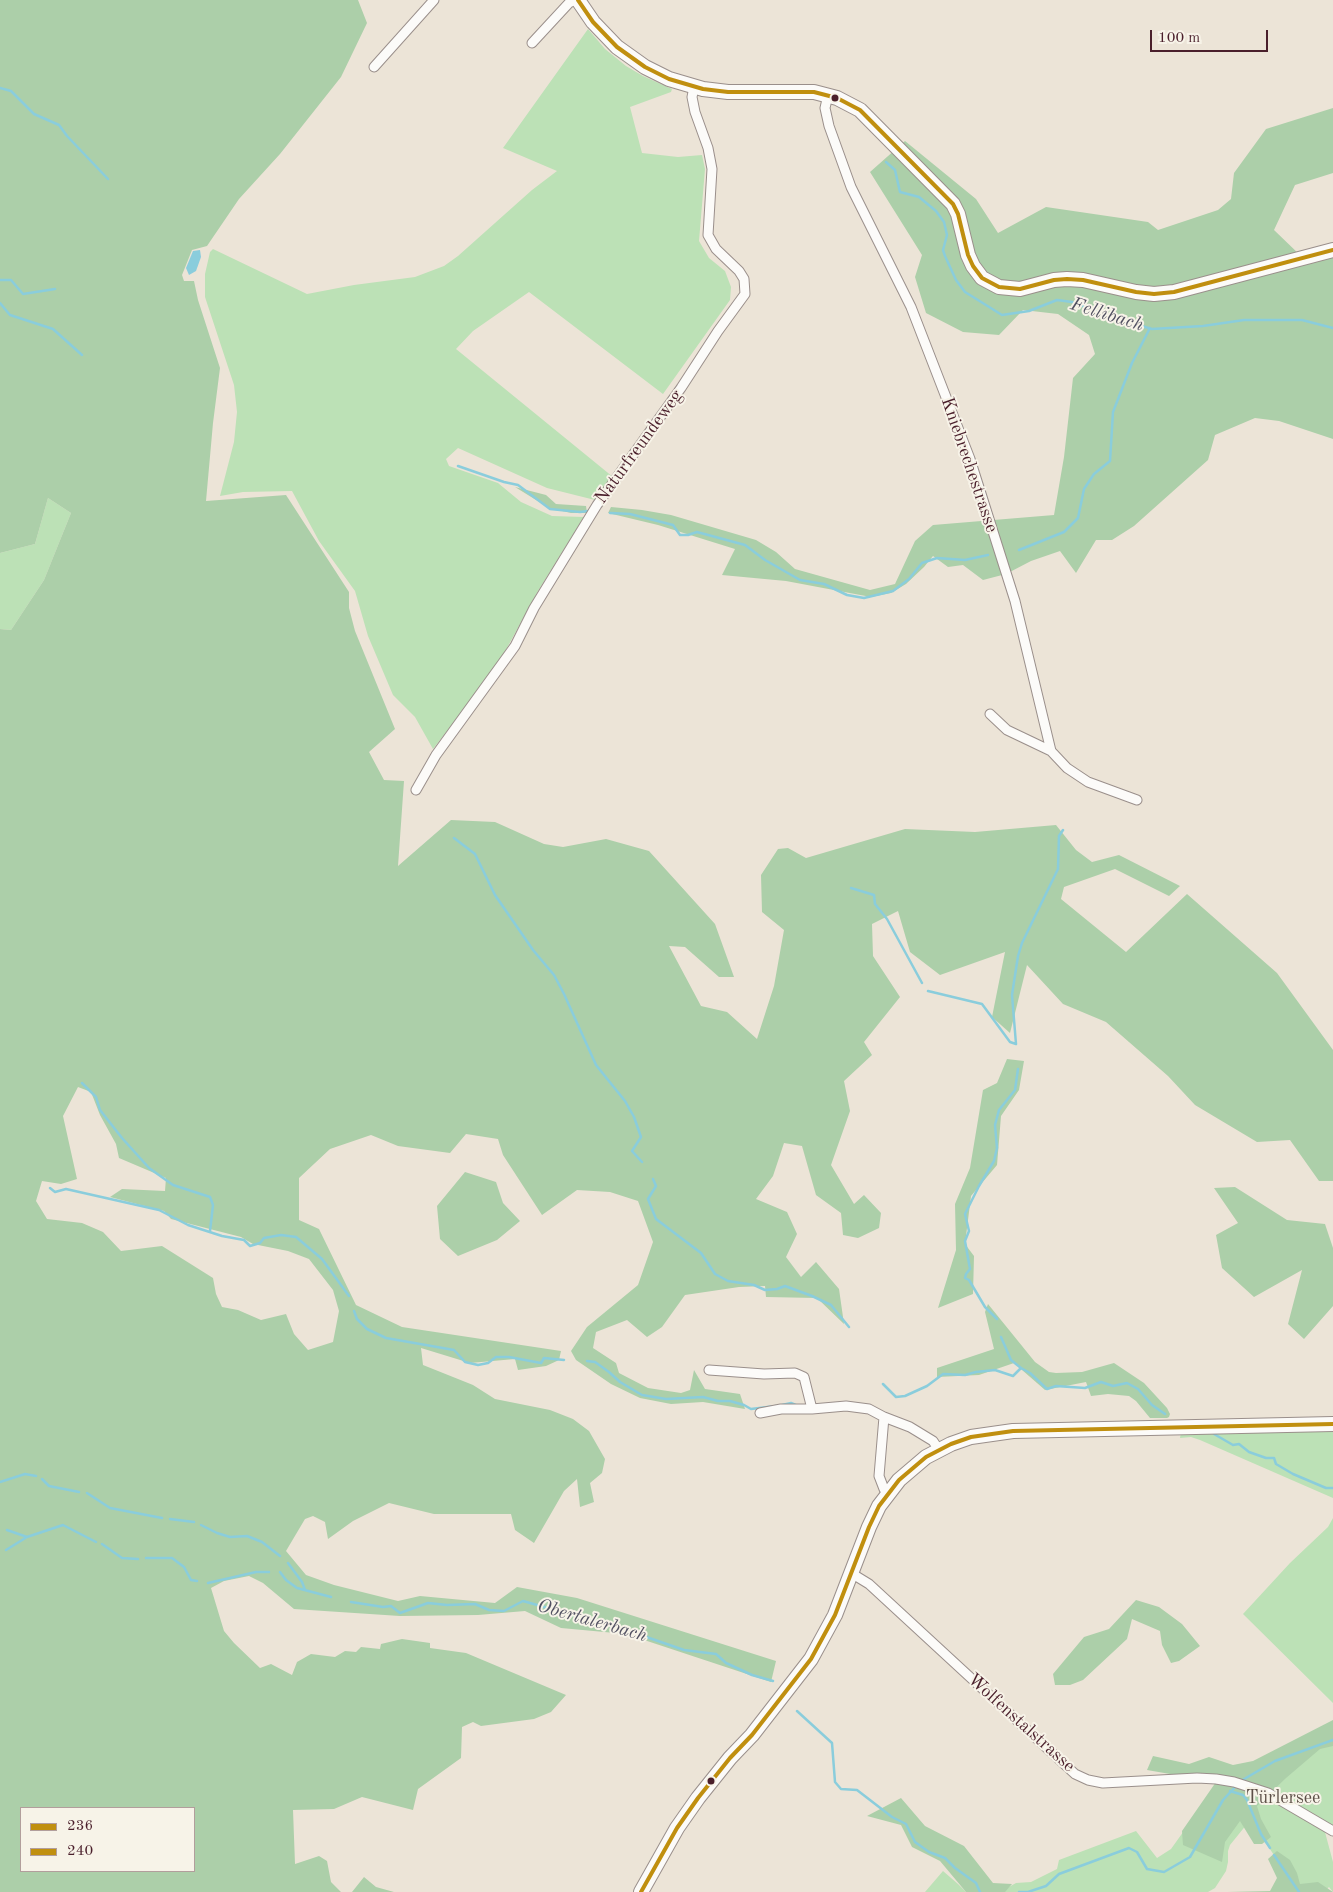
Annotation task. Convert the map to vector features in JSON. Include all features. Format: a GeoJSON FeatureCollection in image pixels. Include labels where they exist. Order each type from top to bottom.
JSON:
{"type":"FeatureCollection","features":[{"type":"Feature","properties":{"kind":"main road"},"geometry":{"type":"LineString","coordinates":[[577,0],[593,22],[623,52],[659,74],[694,87],[728,92],[803,91],[828,95],[853,106],[867,116],[946,197],[958,214],[970,261],[986,281],[999,287],[1013,290],[1062,279],[1084,280],[1136,292],[1163,293],[1185,290],[1333,250]]}},
{"type":"Feature","properties":{"kind":"main road"},"geometry":{"type":"LineString","coordinates":[[641,1892],[677,1828],[698,1798],[730,1758],[752,1736],[811,1659],[835,1615],[869,1527],[888,1493],[912,1468],[939,1450],[971,1438],[1013,1432],[1333,1424]]}},
{"type":"Feature","properties":{"kind":"street"},"geometry":{"type":"LineString","coordinates":[[374,67],[434,0]]}},
{"type":"Feature","properties":{"kind":"street"},"geometry":{"type":"LineString","coordinates":[[532,43],[569,3],[577,0]]}},
{"type":"Feature","properties":{"kind":"street","name":"Naturfreundeweg"},"geometry":{"type":"LineString","coordinates":[[416,790],[436,755],[515,646],[534,608],[597,505],[681,388],[745,294],[744,279],[716,248],[708,235],[712,169],[708,148],[692,97],[694,87]]}},
{"type":"Feature","properties":{"kind":"street","name":"Kniebrechestrasse"},"geometry":{"type":"LineString","coordinates":[[828,95],[825,108],[829,126],[851,187],[911,307],[970,459],[1015,601],[1051,751]]}},
{"type":"Feature","properties":{"kind":"street"},"geometry":{"type":"LineString","coordinates":[[990,714],[1007,730],[1051,751],[1067,768],[1088,782],[1137,800]]}},
{"type":"Feature","properties":{"kind":"street"},"geometry":{"type":"LineString","coordinates":[[709,1370],[764,1374],[795,1373],[804,1377],[812,1409]]}},
{"type":"Feature","properties":{"kind":"street"},"geometry":{"type":"LineString","coordinates":[[760,1413],[781,1409],[846,1406],[869,1408],[884,1417],[910,1427],[933,1441],[939,1450]]}},
{"type":"Feature","properties":{"kind":"street"},"geometry":{"type":"LineString","coordinates":[[884,1417],[879,1476],[881,1484],[888,1493]]}},
{"type":"Feature","properties":{"kind":"street","name":"Wolfenstalstrasse"},"geometry":{"type":"LineString","coordinates":[[851,1573],[869,1584],[1075,1774],[1088,1780],[1103,1783],[1197,1778],[1238,1783],[1268,1793],[1333,1831]]}},
{"type":"Feature","properties":{"kind":"green space"},"geometry":{"type":"Polygon","coordinates":[[[0,0],[358,0],[367,23],[341,77],[280,154],[239,199],[207,246],[192,250],[182,275],[184,281],[194,281],[198,300],[220,368],[206,501],[286,495],[349,592],[349,608],[355,631],[395,729],[369,752],[384,780],[404,781],[398,866],[451,820],[495,822],[544,844],[563,847],[606,839],[649,851],[715,924],[734,977],[719,977],[685,947],[669,946],[701,1006],[727,1012],[757,1039],[774,986],[784,930],[762,912],[761,875],[778,849],[788,848],[806,858],[905,829],[975,832],[1056,825],[1076,850],[1092,862],[1119,855],[1180,886],[1169,896],[1115,869],[1064,887],[1061,899],[1126,952],[1187,894],[1277,973],[1333,1050],[1333,1181],[1319,1181],[1290,1140],[1257,1142],[1195,1105],[1168,1076],[1106,1022],[1063,1004],[1027,965],[1010,1033],[992,1017],[1005,952],[940,975],[910,952],[898,911],[872,924],[873,956],[900,997],[864,1042],[872,1055],[844,1081],[850,1111],[831,1165],[854,1204],[864,1195],[881,1213],[879,1228],[858,1238],[843,1235],[841,1213],[816,1195],[802,1146],[784,1143],[773,1176],[756,1199],[787,1212],[797,1234],[786,1257],[801,1277],[816,1262],[839,1289],[844,1324],[817,1298],[766,1297],[765,1286],[739,1287],[685,1295],[662,1327],[647,1337],[627,1320],[596,1332],[593,1348],[616,1363],[619,1373],[648,1388],[681,1393],[690,1390],[694,1370],[705,1389],[740,1394],[745,1409],[703,1402],[671,1404],[640,1398],[611,1384],[576,1360],[571,1351],[587,1327],[638,1285],[653,1242],[638,1201],[610,1192],[577,1190],[542,1215],[503,1155],[498,1139],[466,1134],[450,1153],[398,1146],[371,1135],[330,1149],[299,1178],[299,1220],[319,1229],[356,1305],[402,1327],[561,1351],[559,1360],[546,1366],[518,1370],[515,1359],[470,1363],[421,1348],[423,1365],[473,1385],[495,1399],[550,1410],[573,1419],[589,1431],[605,1459],[602,1473],[590,1483],[594,1502],[580,1507],[577,1479],[564,1491],[534,1543],[515,1530],[511,1514],[434,1514],[389,1503],[353,1521],[328,1539],[325,1522],[313,1516],[305,1519],[286,1551],[306,1575],[334,1585],[398,1601],[420,1596],[495,1603],[517,1587],[577,1598],[776,1661],[771,1682],[626,1634],[561,1628],[525,1611],[478,1615],[400,1616],[294,1609],[263,1583],[249,1576],[224,1581],[211,1588],[224,1631],[260,1668],[271,1664],[292,1675],[297,1662],[311,1654],[335,1657],[345,1651],[356,1652],[361,1647],[380,1649],[381,1644],[402,1639],[430,1643],[430,1648],[466,1653],[566,1695],[551,1712],[534,1719],[481,1726],[473,1722],[462,1727],[461,1758],[418,1789],[413,1810],[362,1797],[334,1809],[293,1810],[295,1864],[319,1856],[327,1861],[331,1882],[341,1892],[0,1892],[0,629],[11,630],[44,580],[71,513],[48,498],[35,544],[0,553],[0,0]],[[78,1087],[63,1116],[77,1179],[61,1184],[42,1181],[36,1201],[47,1219],[82,1223],[103,1232],[121,1251],[162,1246],[213,1278],[216,1294],[222,1307],[238,1310],[261,1320],[286,1314],[294,1334],[308,1350],[333,1342],[339,1311],[333,1290],[309,1259],[288,1251],[253,1244],[241,1237],[171,1219],[164,1211],[110,1197],[122,1189],[165,1191],[166,1178],[119,1158],[116,1144],[100,1115],[91,1092],[78,1087]]]}},
{"type":"Feature","properties":{"kind":"green space"},"geometry":{"type":"Polygon","coordinates":[[[588,29],[605,49],[626,66],[672,89],[671,92],[630,107],[642,153],[678,157],[702,155],[705,169],[699,241],[709,258],[725,271],[731,287],[730,300],[663,394],[529,292],[473,331],[456,349],[613,477],[595,500],[547,488],[458,448],[446,459],[449,466],[498,483],[521,502],[552,516],[584,517],[538,591],[496,668],[433,749],[415,717],[393,695],[368,636],[355,591],[319,541],[292,491],[243,492],[220,496],[234,442],[237,412],[234,385],[205,297],[205,274],[210,252],[213,249],[307,294],[354,285],[415,277],[444,266],[458,256],[532,190],[557,171],[503,148],[588,29]]]}},
{"type":"Feature","properties":{"kind":"green space"},"geometry":{"type":"Polygon","coordinates":[[[1333,108],[1333,173],[1295,185],[1274,230],[1301,256],[1333,247],[1333,439],[1279,421],[1255,418],[1215,435],[1208,460],[1134,526],[1112,540],[1096,540],[1076,573],[1060,551],[1031,561],[1006,574],[983,580],[963,565],[948,567],[933,556],[906,584],[891,593],[871,597],[786,581],[722,575],[735,549],[658,525],[608,513],[611,507],[671,515],[756,540],[776,552],[795,569],[870,590],[895,584],[915,541],[933,525],[1054,515],[1064,457],[1073,378],[1095,354],[1089,335],[1058,314],[1023,310],[999,335],[963,332],[926,313],[915,277],[922,255],[870,172],[905,141],[976,199],[998,233],[1046,207],[1148,222],[1158,230],[1218,210],[1231,199],[1234,173],[1266,129],[1333,108]]]}},
{"type":"Feature","properties":{"kind":"green space"},"geometry":{"type":"Polygon","coordinates":[[[515,487],[546,495],[556,504],[586,506],[587,513],[571,513],[549,508],[515,487]]]}},
{"type":"Feature","properties":{"kind":"green space"},"geometry":{"type":"Polygon","coordinates":[[[48,498],[71,513],[44,580],[11,630],[0,629],[0,553],[35,544],[48,498]]]}},
{"type":"Feature","properties":{"kind":"green space"},"geometry":{"type":"Polygon","coordinates":[[[1007,1059],[1024,1061],[1019,1090],[1001,1116],[997,1165],[971,1196],[965,1244],[974,1256],[973,1294],[938,1308],[956,1250],[955,1204],[970,1168],[983,1090],[997,1083],[1007,1059]]]}},
{"type":"Feature","properties":{"kind":"green space"},"geometry":{"type":"Polygon","coordinates":[[[465,1172],[496,1182],[503,1203],[520,1221],[497,1240],[458,1256],[440,1239],[437,1206],[465,1172]]]}},
{"type":"Feature","properties":{"kind":"green space"},"geometry":{"type":"Polygon","coordinates":[[[1235,1187],[1287,1220],[1325,1224],[1333,1248],[1333,1306],[1304,1339],[1288,1324],[1302,1270],[1254,1297],[1222,1268],[1216,1235],[1238,1223],[1214,1188],[1235,1187]]]}},
{"type":"Feature","properties":{"kind":"green space"},"geometry":{"type":"Polygon","coordinates":[[[988,1304],[1035,1362],[1049,1372],[1082,1372],[1114,1363],[1144,1383],[1167,1408],[1170,1414],[1169,1417],[1150,1418],[1136,1401],[1129,1396],[1108,1394],[1091,1396],[1086,1382],[1045,1390],[1014,1363],[979,1375],[937,1377],[937,1368],[994,1349],[985,1312],[988,1304]]]}},
{"type":"Feature","properties":{"kind":"green space"},"geometry":{"type":"Polygon","coordinates":[[[1333,1428],[1333,1498],[1200,1440],[1191,1437],[1180,1438],[1181,1432],[1333,1428]]]}},
{"type":"Feature","properties":{"kind":"green space"},"geometry":{"type":"Polygon","coordinates":[[[1333,1518],[1333,1703],[1243,1614],[1290,1563],[1328,1527],[1333,1518]]]}},
{"type":"Feature","properties":{"kind":"green space"},"geometry":{"type":"Polygon","coordinates":[[[1136,1600],[1159,1607],[1182,1624],[1200,1646],[1179,1661],[1171,1663],[1162,1645],[1160,1631],[1132,1619],[1127,1639],[1083,1680],[1070,1685],[1055,1685],[1053,1674],[1084,1637],[1109,1629],[1136,1600]]]}},
{"type":"Feature","properties":{"kind":"green space"},"geometry":{"type":"Polygon","coordinates":[[[1333,1720],[1333,1746],[1320,1749],[1257,1806],[1261,1819],[1271,1837],[1262,1844],[1254,1844],[1240,1821],[1225,1842],[1222,1862],[1183,1845],[1182,1831],[1216,1782],[1147,1770],[1153,1756],[1189,1764],[1209,1757],[1233,1765],[1253,1761],[1333,1720]]]}},
{"type":"Feature","properties":{"kind":"green space","name":"Türlersee"},"geometry":{"type":"Polygon","coordinates":[[[1333,1723],[1333,1827],[1322,1821],[1333,1862],[1333,1892],[1329,1887],[1324,1892],[1298,1892],[1268,1846],[1247,1824],[1230,1845],[1226,1871],[1215,1888],[1208,1892],[1000,1892],[1016,1883],[1031,1882],[1057,1869],[1059,1860],[1136,1831],[1157,1858],[1171,1849],[1196,1814],[1333,1723]]]}},
{"type":"Feature","properties":{"kind":"green space"},"geometry":{"type":"Polygon","coordinates":[[[901,1798],[925,1826],[964,1846],[993,1883],[1012,1884],[1005,1892],[966,1892],[940,1861],[912,1847],[901,1825],[867,1816],[901,1798]]]}},
{"type":"Feature","properties":{"kind":"green space"},"geometry":{"type":"Polygon","coordinates":[[[1277,1851],[1290,1860],[1300,1884],[1318,1882],[1333,1892],[1227,1892],[1270,1891],[1277,1878],[1268,1859],[1277,1851]]]}},
{"type":"Feature","properties":{"kind":"green space"},"geometry":{"type":"Polygon","coordinates":[[[943,1871],[958,1884],[966,1892],[925,1892],[943,1871]]]}},
{"type":"Feature","properties":{"kind":"green space"},"geometry":{"type":"Polygon","coordinates":[[[364,1877],[376,1887],[394,1892],[352,1892],[364,1877]]]}},
{"type":"Feature","properties":{"kind":"water"},"geometry":{"type":"Polygon","coordinates":[[[200,250],[201,257],[196,271],[189,275],[186,268],[193,251],[200,250]]]}},
{"type":"Feature","properties":{"kind":"waterway"},"geometry":{"type":"LineString","coordinates":[[0,88],[11,91],[34,114],[59,125],[108,179]]}},
{"type":"Feature","properties":{"kind":"waterway","name":"Fellibach"},"geometry":{"type":"LineString","coordinates":[[886,162],[895,170],[900,192],[919,197],[936,211],[944,222],[947,235],[943,250],[956,280],[965,292],[1002,315],[1029,311],[1057,300],[1072,302],[1152,329],[1203,326],[1244,320],[1302,320],[1333,328]]}},
{"type":"Feature","properties":{"kind":"waterway"},"geometry":{"type":"LineString","coordinates":[[0,280],[11,280],[23,294],[55,289]]}},
{"type":"Feature","properties":{"kind":"waterway"},"geometry":{"type":"LineString","coordinates":[[0,303],[10,315],[53,329],[82,355]]}},
{"type":"Feature","properties":{"kind":"waterway"},"geometry":{"type":"LineString","coordinates":[[1019,550],[1064,532],[1078,518],[1084,489],[1094,474],[1110,461],[1113,412],[1132,363],[1150,328]]}},
{"type":"Feature","properties":{"kind":"waterway"},"geometry":{"type":"LineString","coordinates":[[458,466],[518,485],[550,509],[588,511]]}},
{"type":"Feature","properties":{"kind":"waterway"},"geometry":{"type":"LineString","coordinates":[[610,513],[630,514],[673,525],[680,535],[697,532],[745,545],[765,560],[800,580],[824,584],[847,595],[864,598],[893,591],[909,579],[922,563],[937,558],[965,560],[988,555]]}},
{"type":"Feature","properties":{"kind":"waterway"},"geometry":{"type":"LineString","coordinates":[[1016,1044],[1012,995],[1018,956],[1022,943],[1058,869],[1059,836],[1063,830]]}},
{"type":"Feature","properties":{"kind":"waterway"},"geometry":{"type":"LineString","coordinates":[[454,838],[475,854],[495,895],[533,950],[554,975],[596,1065],[625,1101],[634,1117],[641,1137],[632,1151],[642,1162]]}},
{"type":"Feature","properties":{"kind":"waterway"},"geometry":{"type":"LineString","coordinates":[[851,888],[874,895],[875,904],[887,919],[922,983]]}},
{"type":"Feature","properties":{"kind":"waterway"},"geometry":{"type":"LineString","coordinates":[[928,991],[982,1004],[1010,1042],[1016,1044]]}},
{"type":"Feature","properties":{"kind":"waterway"},"geometry":{"type":"LineString","coordinates":[[997,1319],[985,1307],[969,1280],[965,1278],[970,1269],[965,1241],[969,1231],[965,1214],[994,1161],[997,1148],[995,1125],[999,1110],[1015,1090],[1018,1069]]}},
{"type":"Feature","properties":{"kind":"waterway"},"geometry":{"type":"LineString","coordinates":[[82,1083],[96,1097],[100,1110],[122,1138],[149,1168],[173,1185],[210,1197],[213,1205],[210,1231]]}},
{"type":"Feature","properties":{"kind":"waterway"},"geometry":{"type":"LineString","coordinates":[[653,1179],[656,1186],[648,1199],[656,1219],[701,1253],[715,1274],[728,1281],[754,1285],[765,1290],[785,1286],[812,1296],[831,1305],[849,1327]]}},
{"type":"Feature","properties":{"kind":"waterway"},"geometry":{"type":"LineString","coordinates":[[50,1188],[55,1192],[66,1189],[159,1210],[188,1225],[222,1236],[244,1240],[250,1246],[260,1243],[264,1238],[281,1235],[296,1237],[322,1259],[349,1296]]}},
{"type":"Feature","properties":{"kind":"waterway"},"geometry":{"type":"LineString","coordinates":[[354,1311],[357,1319],[367,1329],[386,1338],[454,1350],[465,1362],[478,1365],[488,1363],[496,1357],[509,1357],[541,1363],[544,1358],[564,1360]]}},
{"type":"Feature","properties":{"kind":"waterway"},"geometry":{"type":"LineString","coordinates":[[1001,1337],[1011,1360],[1021,1368]]}},
{"type":"Feature","properties":{"kind":"waterway"},"geometry":{"type":"LineString","coordinates":[[587,1361],[595,1362],[620,1382],[642,1395],[666,1399],[703,1397],[718,1401],[730,1401],[751,1409],[776,1406]]}},
{"type":"Feature","properties":{"kind":"waterway"},"geometry":{"type":"LineString","coordinates":[[883,1384],[896,1397],[905,1396],[927,1386],[943,1374],[965,1375],[995,1370],[1013,1376],[1021,1368],[1030,1373],[1047,1389],[1056,1386],[1085,1388],[1101,1382],[1113,1386],[1127,1383],[1138,1389],[1152,1405],[1165,1414]]}},
{"type":"Feature","properties":{"kind":"waterway"},"geometry":{"type":"LineString","coordinates":[[782,1405],[791,1403],[798,1406]]}},
{"type":"Feature","properties":{"kind":"waterway"},"geometry":{"type":"LineString","coordinates":[[1214,1434],[1233,1445],[1239,1444],[1249,1452],[1266,1458],[1274,1458],[1276,1464],[1293,1474],[1326,1488],[1333,1488]]}},
{"type":"Feature","properties":{"kind":"waterway"},"geometry":{"type":"LineString","coordinates":[[0,1482],[25,1474],[36,1476]]}},
{"type":"Feature","properties":{"kind":"waterway"},"geometry":{"type":"LineString","coordinates":[[42,1479],[49,1486],[79,1492]]}},
{"type":"Feature","properties":{"kind":"waterway"},"geometry":{"type":"LineString","coordinates":[[87,1493],[110,1508],[162,1518]]}},
{"type":"Feature","properties":{"kind":"waterway"},"geometry":{"type":"LineString","coordinates":[[170,1519],[194,1522]]}},
{"type":"Feature","properties":{"kind":"waterway"},"geometry":{"type":"LineString","coordinates":[[6,1550],[27,1537],[63,1525],[96,1542]]}},
{"type":"Feature","properties":{"kind":"waterway"},"geometry":{"type":"LineString","coordinates":[[201,1525],[230,1537],[247,1536],[262,1542],[280,1556]]}},
{"type":"Feature","properties":{"kind":"waterway"},"geometry":{"type":"LineString","coordinates":[[7,1530],[27,1537]]}},
{"type":"Feature","properties":{"kind":"waterway"},"geometry":{"type":"LineString","coordinates":[[102,1544],[122,1558],[138,1559]]}},
{"type":"Feature","properties":{"kind":"waterway"},"geometry":{"type":"LineString","coordinates":[[146,1558],[172,1558],[184,1567],[191,1580],[197,1581]]}},
{"type":"Feature","properties":{"kind":"waterway"},"geometry":{"type":"LineString","coordinates":[[288,1563],[302,1582],[305,1590]]}},
{"type":"Feature","properties":{"kind":"waterway"},"geometry":{"type":"LineString","coordinates":[[208,1583],[256,1572],[269,1572]]}},
{"type":"Feature","properties":{"kind":"waterway"},"geometry":{"type":"LineString","coordinates":[[280,1572],[286,1580],[297,1588],[331,1597]]}},
{"type":"Feature","properties":{"kind":"waterway","name":"Obertalerbach"},"geometry":{"type":"LineString","coordinates":[[351,1602],[383,1607],[391,1606],[400,1613],[428,1603],[447,1605],[475,1604],[489,1610],[504,1611],[523,1601],[629,1631],[684,1650],[716,1654],[726,1663],[752,1675],[773,1681]]}},
{"type":"Feature","properties":{"kind":"waterway","name":"Obertalerbach"},"geometry":{"type":"LineString","coordinates":[[797,1711],[832,1743],[835,1782],[841,1789],[857,1790],[892,1817],[906,1824],[915,1842],[929,1852],[945,1858],[955,1868],[976,1883],[980,1892]]}},
{"type":"Feature","properties":{"kind":"waterway"},"geometry":{"type":"LineString","coordinates":[[1239,1782],[1275,1761],[1333,1740]]}},
{"type":"Feature","properties":{"kind":"waterway"},"geometry":{"type":"LineString","coordinates":[[1019,1892],[1028,1892],[1046,1886],[1059,1874],[1129,1848],[1137,1852],[1147,1869],[1164,1872],[1190,1857],[1223,1800],[1236,1786]]}},
{"type":"Feature","properties":{"kind":"waterway"},"geometry":{"type":"LineString","coordinates":[[1230,1791],[1243,1795],[1247,1800],[1261,1834],[1270,1848]]}},
{"type":"Feature","properties":{"kind":"waterway"},"geometry":{"type":"LineString","coordinates":[[1274,1855],[1299,1892]]}},
{"type":"Feature","properties":{"kind":"transit line","name":"240"},"geometry":{"type":"LineString","coordinates":[[578,0],[593,22],[617,47],[645,67],[669,79],[703,89],[728,92],[814,92],[837,98],[860,110],[953,204],[958,214],[968,255],[973,266],[982,278],[999,287],[1020,289],[1054,280],[1067,279],[1083,280],[1136,292],[1154,294],[1174,292],[1333,250]]}},
{"type":"Feature","properties":{"kind":"transit line","name":"236"},"geometry":{"type":"LineString","coordinates":[[641,1892],[677,1828],[698,1798],[730,1758],[752,1735],[811,1659],[835,1615],[879,1506],[899,1480],[926,1457],[951,1444],[971,1437],[1013,1431],[1333,1424]]}}]}
